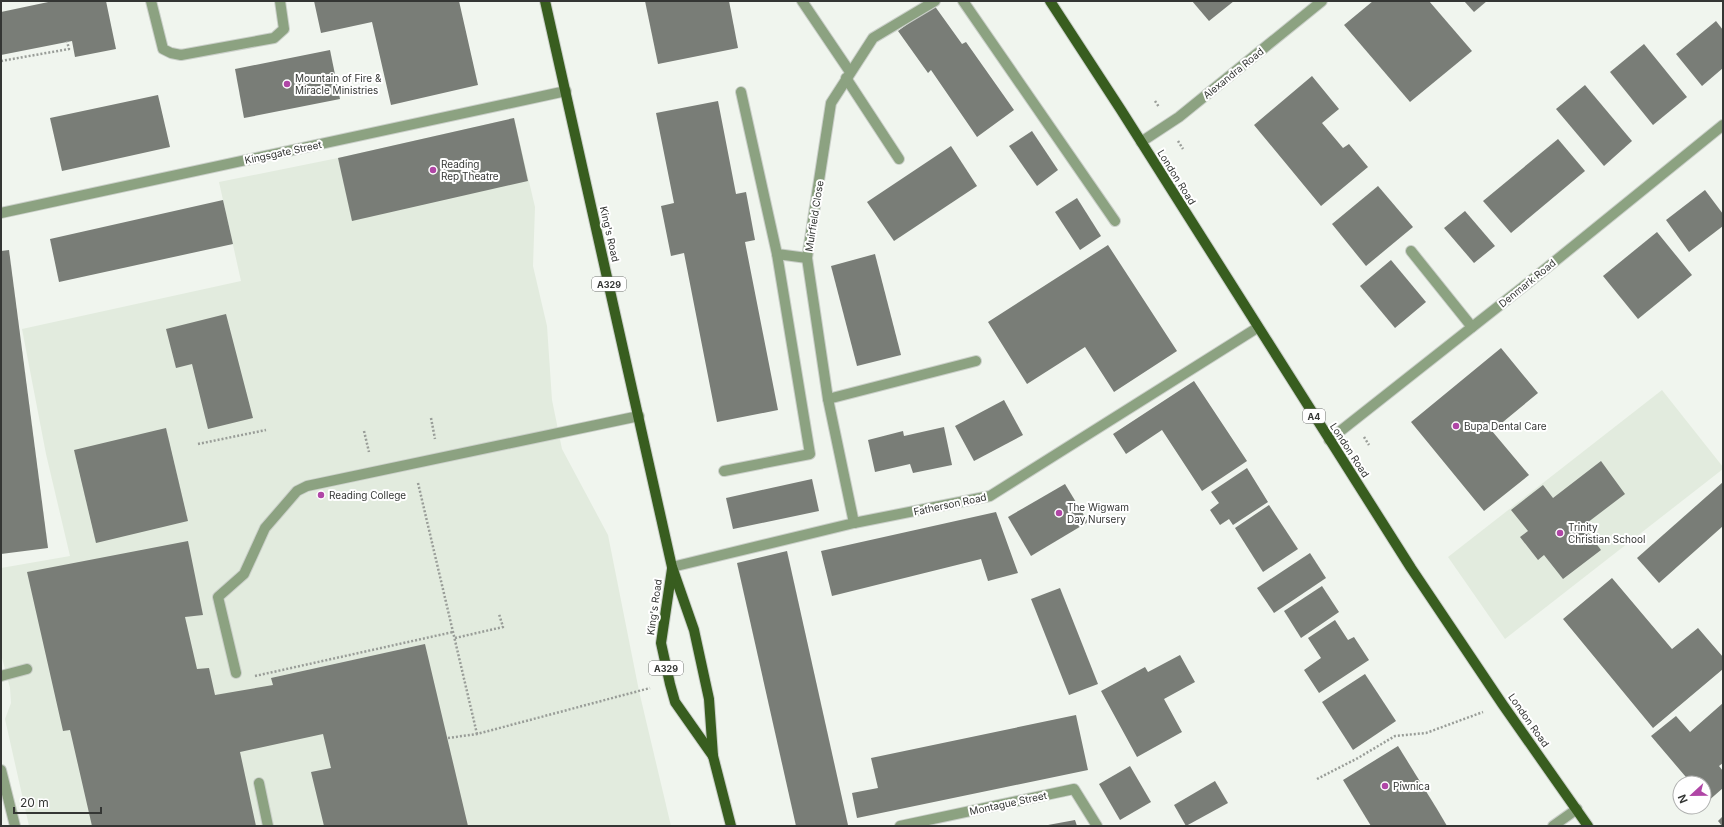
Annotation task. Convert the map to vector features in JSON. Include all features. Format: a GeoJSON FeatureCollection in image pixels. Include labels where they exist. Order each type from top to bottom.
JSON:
{"type":"FeatureCollection","features":[{"type":"Feature","properties":{"kind":"main road","name":"King's Road"},"geometry":{"type":"LineString","coordinates":[[545,1],[672,567],[696,637],[709,699],[713,756],[731,826]]}},
{"type":"Feature","properties":{"kind":"main road","name":"London Road"},"geometry":{"type":"LineString","coordinates":[[1050,1],[1411,568],[1503,705],[1588,826]]}},
{"type":"Feature","properties":{"kind":"main road","name":"King's Road"},"geometry":{"type":"LineString","coordinates":[[672,567],[661,643],[675,702],[713,756]]}},
{"type":"Feature","properties":{"kind":"street"},"geometry":{"type":"LineString","coordinates":[[151,1],[163,49],[171,53],[181,55],[274,38],[280,35],[284,29],[280,1]]}},
{"type":"Feature","properties":{"kind":"street"},"geometry":{"type":"LineString","coordinates":[[802,1],[899,160]]}},
{"type":"Feature","properties":{"kind":"street","name":"Muirfield Close"},"geometry":{"type":"LineString","coordinates":[[854,523],[828,399],[807,258],[831,103],[873,38],[934,1]]}},
{"type":"Feature","properties":{"kind":"street"},"geometry":{"type":"LineString","coordinates":[[963,1],[1115,221]]}},
{"type":"Feature","properties":{"kind":"street","name":"Alexandra Road"},"geometry":{"type":"LineString","coordinates":[[1141,142],[1179,117],[1322,1]]}},
{"type":"Feature","properties":{"kind":"street","name":"Kingsgate Street"},"geometry":{"type":"LineString","coordinates":[[1,213],[566,91]]}},
{"type":"Feature","properties":{"kind":"street"},"geometry":{"type":"LineString","coordinates":[[724,470],[810,454],[778,254],[741,92]]}},
{"type":"Feature","properties":{"kind":"street","name":"Denmark Road"},"geometry":{"type":"LineString","coordinates":[[1329,440],[1472,327],[1723,124]]}},
{"type":"Feature","properties":{"kind":"street"},"geometry":{"type":"LineString","coordinates":[[1411,251],[1472,327]]}},
{"type":"Feature","properties":{"kind":"street"},"geometry":{"type":"LineString","coordinates":[[778,254],[807,258]]}},
{"type":"Feature","properties":{"kind":"street","name":"Fatherson Road"},"geometry":{"type":"LineString","coordinates":[[672,567],[854,523],[990,496],[1258,328]]}},
{"type":"Feature","properties":{"kind":"street"},"geometry":{"type":"LineString","coordinates":[[828,399],[976,361]]}},
{"type":"Feature","properties":{"kind":"street"},"geometry":{"type":"LineString","coordinates":[[236,673],[218,597],[244,574],[265,528],[297,490],[307,486],[639,416]]}},
{"type":"Feature","properties":{"kind":"street"},"geometry":{"type":"LineString","coordinates":[[1,676],[27,670]]}},
{"type":"Feature","properties":{"kind":"street"},"geometry":{"type":"LineString","coordinates":[[1,770],[14,826]]}},
{"type":"Feature","properties":{"kind":"street"},"geometry":{"type":"LineString","coordinates":[[259,783],[268,826]]}},
{"type":"Feature","properties":{"kind":"street","name":"Montague Street"},"geometry":{"type":"LineString","coordinates":[[900,826],[1074,789],[1097,826]]}},
{"type":"Feature","properties":{"kind":"street"},"geometry":{"type":"LineString","coordinates":[[1553,826],[1576,809]]}},
{"type":"Feature","properties":{"kind":"path"},"geometry":{"type":"LineString","coordinates":[[1,61],[69,48],[67,41]]}},
{"type":"Feature","properties":{"kind":"path"},"geometry":{"type":"LineString","coordinates":[[198,444],[266,430]]}},
{"type":"Feature","properties":{"kind":"path"},"geometry":{"type":"LineString","coordinates":[[418,483],[477,734]]}},
{"type":"Feature","properties":{"kind":"path"},"geometry":{"type":"LineString","coordinates":[[455,638],[502,627],[499,614]]}},
{"type":"Feature","properties":{"kind":"path"},"geometry":{"type":"LineString","coordinates":[[236,673],[238,680],[453,632]]}},
{"type":"Feature","properties":{"kind":"path"},"geometry":{"type":"LineString","coordinates":[[448,738],[477,734],[670,684]]}},
{"type":"Feature","properties":{"kind":"path"},"geometry":{"type":"LineString","coordinates":[[1317,779],[1358,758],[1394,736],[1426,733],[1503,705]]}},
{"type":"Feature","properties":{"kind":"shaded area","name":"Reading College"},"geometry":{"type":"Polygon","coordinates":[[[514,118],[535,207],[533,266],[547,326],[552,400],[562,449],[608,535],[639,691],[671,826],[29,826],[5,719],[11,703],[10,688],[1,654],[1,568],[70,556],[46,454],[22,329],[241,281],[219,182],[338,158],[514,118]]]}},
{"type":"Feature","properties":{"kind":"shaded area","name":"Trinity Christian School"},"geometry":{"type":"Polygon","coordinates":[[[1662,390],[1723,467],[1723,469],[1505,639],[1448,557],[1662,390]]]}},
{"type":"Feature","properties":{"kind":"building"},"geometry":{"type":"Polygon","coordinates":[[[53,1],[106,1],[116,49],[75,57],[72,41],[1,55],[1,12],[53,1]]]}},
{"type":"Feature","properties":{"kind":"building"},"geometry":{"type":"Polygon","coordinates":[[[314,1],[459,1],[478,85],[391,105],[372,22],[321,33],[314,1]]]}},
{"type":"Feature","properties":{"kind":"building"},"geometry":{"type":"Polygon","coordinates":[[[645,1],[729,1],[738,48],[658,64],[645,1]]]}},
{"type":"Feature","properties":{"kind":"building"},"geometry":{"type":"Polygon","coordinates":[[[1192,1],[1234,1],[1209,21],[1192,1]]]}},
{"type":"Feature","properties":{"kind":"building"},"geometry":{"type":"Polygon","coordinates":[[[1373,1],[1429,1],[1472,51],[1410,102],[1344,25],[1373,1]]]}},
{"type":"Feature","properties":{"kind":"building"},"geometry":{"type":"Polygon","coordinates":[[[1464,1],[1487,1],[1474,12],[1464,1]]]}},
{"type":"Feature","properties":{"kind":"building"},"geometry":{"type":"Polygon","coordinates":[[[934,5],[962,44],[966,42],[1014,110],[977,137],[931,70],[928,73],[898,31],[934,5]]]}},
{"type":"Feature","properties":{"kind":"building"},"geometry":{"type":"Polygon","coordinates":[[[1716,21],[1723,30],[1723,68],[1702,86],[1676,54],[1716,21]]]}},
{"type":"Feature","properties":{"kind":"building"},"geometry":{"type":"Polygon","coordinates":[[[1644,44],[1687,97],[1653,125],[1610,72],[1644,44]]]}},
{"type":"Feature","properties":{"kind":"building","name":"Mountain of Fire & Miracle Ministries"},"geometry":{"type":"Polygon","coordinates":[[[330,50],[340,99],[244,118],[235,69],[330,50]]]}},
{"type":"Feature","properties":{"kind":"building"},"geometry":{"type":"Polygon","coordinates":[[[1312,76],[1339,109],[1322,123],[1343,148],[1349,144],[1368,167],[1321,206],[1254,125],[1312,76]]]}},
{"type":"Feature","properties":{"kind":"building"},"geometry":{"type":"Polygon","coordinates":[[[1585,85],[1632,141],[1604,166],[1556,109],[1585,85]]]}},
{"type":"Feature","properties":{"kind":"building"},"geometry":{"type":"Polygon","coordinates":[[[158,95],[170,147],[62,171],[50,118],[158,95]]]}},
{"type":"Feature","properties":{"kind":"building"},"geometry":{"type":"Polygon","coordinates":[[[718,101],[736,194],[746,192],[755,240],[745,242],[778,410],[717,422],[684,253],[671,256],[661,206],[674,203],[656,113],[718,101]]]}},
{"type":"Feature","properties":{"kind":"building","name":"Reading Rep Theatre"},"geometry":{"type":"Polygon","coordinates":[[[514,118],[528,181],[352,221],[338,158],[514,118]]]}},
{"type":"Feature","properties":{"kind":"building"},"geometry":{"type":"Polygon","coordinates":[[[1032,131],[1058,170],[1037,186],[1009,146],[1032,131]]]}},
{"type":"Feature","properties":{"kind":"building"},"geometry":{"type":"Polygon","coordinates":[[[1558,139],[1585,171],[1511,233],[1483,201],[1558,139]]]}},
{"type":"Feature","properties":{"kind":"building"},"geometry":{"type":"Polygon","coordinates":[[[951,146],[977,186],[894,241],[867,202],[951,146]]]}},
{"type":"Feature","properties":{"kind":"building"},"geometry":{"type":"Polygon","coordinates":[[[1378,186],[1413,227],[1366,266],[1332,224],[1378,186]]]}},
{"type":"Feature","properties":{"kind":"building"},"geometry":{"type":"Polygon","coordinates":[[[1705,190],[1723,214],[1723,226],[1689,252],[1666,220],[1705,190]]]}},
{"type":"Feature","properties":{"kind":"building"},"geometry":{"type":"Polygon","coordinates":[[[1077,198],[1101,236],[1080,250],[1055,212],[1077,198]]]}},
{"type":"Feature","properties":{"kind":"building"},"geometry":{"type":"Polygon","coordinates":[[[223,200],[233,244],[59,282],[50,239],[223,200]]]}},
{"type":"Feature","properties":{"kind":"building"},"geometry":{"type":"Polygon","coordinates":[[[1465,211],[1495,246],[1474,263],[1444,228],[1465,211]]]}},
{"type":"Feature","properties":{"kind":"building"},"geometry":{"type":"Polygon","coordinates":[[[1657,232],[1692,275],[1638,319],[1603,276],[1657,232]]]}},
{"type":"Feature","properties":{"kind":"building"},"geometry":{"type":"Polygon","coordinates":[[[1108,245],[1177,351],[1114,392],[1085,347],[1027,384],[988,322],[1108,245]]]}},
{"type":"Feature","properties":{"kind":"building"},"geometry":{"type":"Polygon","coordinates":[[[9,250],[48,548],[1,554],[1,251],[9,250]]]}},
{"type":"Feature","properties":{"kind":"building"},"geometry":{"type":"Polygon","coordinates":[[[875,254],[901,355],[857,366],[831,266],[875,254]]]}},
{"type":"Feature","properties":{"kind":"building"},"geometry":{"type":"Polygon","coordinates":[[[1391,260],[1426,302],[1395,328],[1360,286],[1391,260]]]}},
{"type":"Feature","properties":{"kind":"building"},"geometry":{"type":"Polygon","coordinates":[[[226,314],[253,418],[208,429],[192,364],[176,368],[166,329],[226,314]]]}},
{"type":"Feature","properties":{"kind":"building","name":"Bupa Dental Care"},"geometry":{"type":"Polygon","coordinates":[[[1501,348],[1538,393],[1492,431],[1529,475],[1484,511],[1411,422],[1501,348]]]}},
{"type":"Feature","properties":{"kind":"building"},"geometry":{"type":"Polygon","coordinates":[[[1194,381],[1247,461],[1202,491],[1162,430],[1126,454],[1113,434],[1194,381]]]}},
{"type":"Feature","properties":{"kind":"building"},"geometry":{"type":"Polygon","coordinates":[[[1004,400],[1023,435],[974,461],[955,426],[1004,400]]]}},
{"type":"Feature","properties":{"kind":"building"},"geometry":{"type":"Polygon","coordinates":[[[944,427],[952,465],[913,473],[910,464],[875,472],[868,440],[903,431],[904,436],[944,427]]]}},
{"type":"Feature","properties":{"kind":"building"},"geometry":{"type":"Polygon","coordinates":[[[166,428],[188,521],[96,543],[74,450],[166,428]]]}},
{"type":"Feature","properties":{"kind":"building"},"geometry":{"type":"Polygon","coordinates":[[[1601,461],[1625,494],[1583,526],[1601,550],[1563,579],[1544,555],[1538,560],[1520,537],[1528,531],[1511,510],[1543,485],[1553,498],[1601,461]]]}},
{"type":"Feature","properties":{"kind":"building"},"geometry":{"type":"Polygon","coordinates":[[[1247,468],[1268,502],[1233,525],[1229,519],[1220,525],[1210,510],[1219,503],[1211,492],[1247,468]]]}},
{"type":"Feature","properties":{"kind":"building"},"geometry":{"type":"Polygon","coordinates":[[[812,479],[819,511],[733,529],[726,498],[812,479]]]}},
{"type":"Feature","properties":{"kind":"building"},"geometry":{"type":"Polygon","coordinates":[[[1723,482],[1723,526],[1659,583],[1637,558],[1723,482]]]}},
{"type":"Feature","properties":{"kind":"building","name":"The Wigwam Day Nursery"},"geometry":{"type":"Polygon","coordinates":[[[1065,484],[1088,522],[1031,556],[1008,517],[1065,484]]]}},
{"type":"Feature","properties":{"kind":"building"},"geometry":{"type":"Polygon","coordinates":[[[1269,505],[1298,549],[1263,572],[1235,528],[1269,505]]]}},
{"type":"Feature","properties":{"kind":"building"},"geometry":{"type":"Polygon","coordinates":[[[996,512],[1018,573],[988,581],[981,559],[832,596],[821,551],[996,512]]]}},
{"type":"Feature","properties":{"kind":"building"},"geometry":{"type":"Polygon","coordinates":[[[188,541],[203,615],[185,617],[197,669],[209,668],[215,695],[273,685],[271,678],[425,644],[468,826],[324,826],[311,772],[331,768],[323,734],[240,752],[256,826],[92,826],[70,730],[63,731],[27,572],[188,541]]]}},
{"type":"Feature","properties":{"kind":"building"},"geometry":{"type":"Polygon","coordinates":[[[787,551],[848,825],[796,826],[737,563],[787,551]]]}},
{"type":"Feature","properties":{"kind":"building"},"geometry":{"type":"Polygon","coordinates":[[[1310,553],[1326,578],[1274,613],[1257,588],[1310,553]]]}},
{"type":"Feature","properties":{"kind":"building"},"geometry":{"type":"Polygon","coordinates":[[[1612,578],[1672,649],[1698,628],[1723,657],[1723,669],[1653,728],[1563,619],[1612,578]]]}},
{"type":"Feature","properties":{"kind":"building"},"geometry":{"type":"Polygon","coordinates":[[[1322,586],[1339,612],[1301,638],[1284,611],[1322,586]]]}},
{"type":"Feature","properties":{"kind":"building"},"geometry":{"type":"Polygon","coordinates":[[[1060,588],[1098,684],[1069,695],[1031,599],[1060,588]]]}},
{"type":"Feature","properties":{"kind":"building"},"geometry":{"type":"Polygon","coordinates":[[[1335,620],[1348,640],[1354,637],[1369,660],[1319,693],[1304,670],[1321,658],[1308,638],[1335,620]]]}},
{"type":"Feature","properties":{"kind":"building"},"geometry":{"type":"Polygon","coordinates":[[[1180,655],[1195,682],[1164,699],[1182,732],[1137,757],[1101,691],[1145,667],[1148,672],[1180,655]]]}},
{"type":"Feature","properties":{"kind":"building"},"geometry":{"type":"Polygon","coordinates":[[[1365,674],[1396,721],[1353,750],[1322,702],[1365,674]]]}},
{"type":"Feature","properties":{"kind":"building"},"geometry":{"type":"Polygon","coordinates":[[[1723,703],[1723,763],[1719,766],[1723,771],[1723,788],[1712,798],[1712,775],[1684,775],[1651,736],[1676,716],[1690,732],[1723,703]]]}},
{"type":"Feature","properties":{"kind":"building"},"geometry":{"type":"Polygon","coordinates":[[[1076,715],[1088,770],[857,818],[852,793],[878,788],[871,758],[1076,715]]]}},
{"type":"Feature","properties":{"kind":"building"},"geometry":{"type":"Polygon","coordinates":[[[1398,746],[1447,826],[1371,826],[1343,780],[1398,746]]]}},
{"type":"Feature","properties":{"kind":"building"},"geometry":{"type":"Polygon","coordinates":[[[1130,766],[1151,802],[1120,820],[1099,784],[1130,766]]]}},
{"type":"Feature","properties":{"kind":"building"},"geometry":{"type":"Polygon","coordinates":[[[1215,781],[1228,803],[1186,826],[1174,805],[1215,781]]]}},
{"type":"Feature","properties":{"kind":"building"},"geometry":{"type":"Polygon","coordinates":[[[1723,816],[1723,826],[1722,826],[1718,821],[1723,816]]]}},
{"type":"Feature","properties":{"kind":"building"},"geometry":{"type":"Polygon","coordinates":[[[1075,820],[1077,826],[1048,826],[1048,825],[1075,820]]]}},
{"type":"Feature","properties":{"kind":"place","name":"Mountain of Fire & Miracle Ministries"},"geometry":{"type":"Point","coordinates":[287,84]}},
{"type":"Feature","properties":{"kind":"place","name":"Reading Rep Theatre"},"geometry":{"type":"Point","coordinates":[433,170]}},
{"type":"Feature","properties":{"kind":"place","name":"Bupa Dental Care"},"geometry":{"type":"Point","coordinates":[1456,426]}},
{"type":"Feature","properties":{"kind":"place","name":"Reading College"},"geometry":{"type":"Point","coordinates":[321,495]}},
{"type":"Feature","properties":{"kind":"place","name":"The Wigwam Day Nursery"},"geometry":{"type":"Point","coordinates":[1059,513]}},
{"type":"Feature","properties":{"kind":"place","name":"Trinity Christian School"},"geometry":{"type":"Point","coordinates":[1560,533]}},
{"type":"Feature","properties":{"kind":"place","name":"Piwnica"},"geometry":{"type":"Point","coordinates":[1385,786]}}]}
